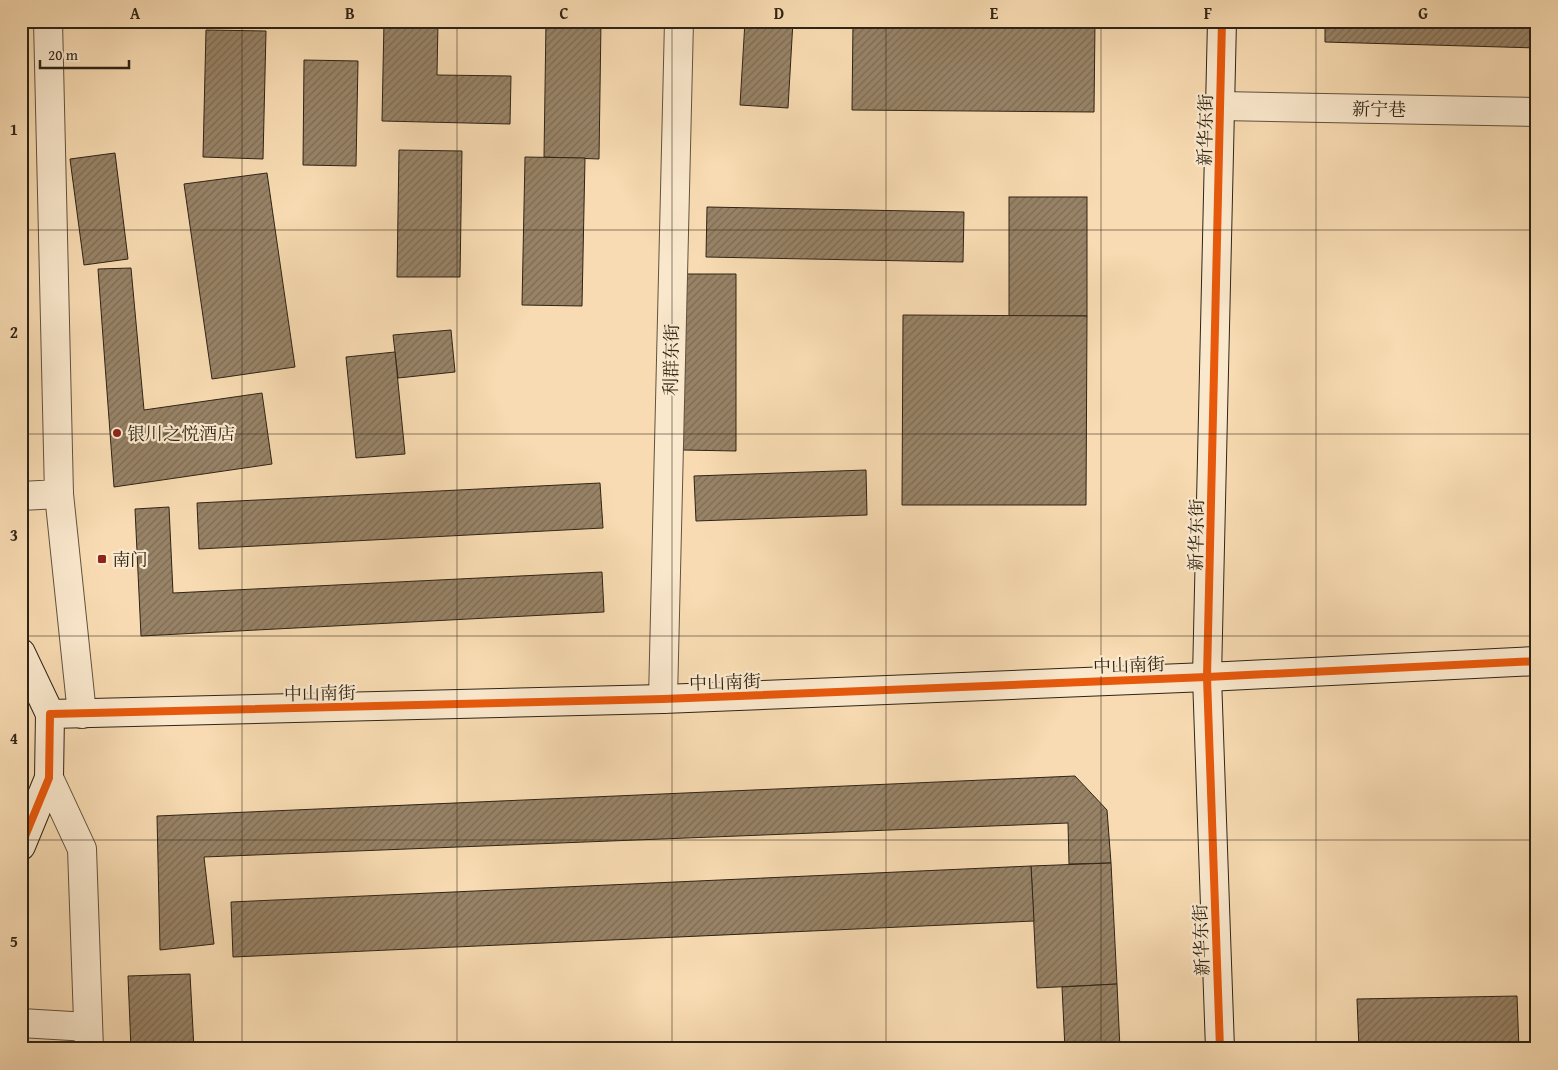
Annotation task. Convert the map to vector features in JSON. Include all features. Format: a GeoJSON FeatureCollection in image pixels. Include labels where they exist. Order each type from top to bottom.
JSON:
{"type":"FeatureCollection","features":[{"type":"Feature","properties":{"kind":"street"},"geometry":{"type":"LineString","coordinates":[[48,21],[59,494],[82,714]]}},
{"type":"Feature","properties":{"kind":"street","name":"利群东街"},"geometry":{"type":"LineString","coordinates":[[663,699],[679,21]]}},
{"type":"Feature","properties":{"kind":"street","name":"新华东街"},"geometry":{"type":"LineString","coordinates":[[1220,1049],[1207,677],[1222,21]]}},
{"type":"Feature","properties":{"kind":"street","name":"新宁巷"},"geometry":{"type":"LineString","coordinates":[[1221,106],[1537,112]]}},
{"type":"Feature","properties":{"kind":"street"},"geometry":{"type":"LineString","coordinates":[[21,496],[59,494]]}},
{"type":"Feature","properties":{"kind":"street"},"geometry":{"type":"LineString","coordinates":[[21,653],[50,714],[49,778],[21,846]]}},
{"type":"Feature","properties":{"kind":"street","name":"中山南街"},"geometry":{"type":"LineString","coordinates":[[50,714],[663,699],[1207,677],[1537,661]]}},
{"type":"Feature","properties":{"kind":"street"},"geometry":{"type":"LineString","coordinates":[[21,1023],[88,1038],[82,850],[49,778]]}},
{"type":"Feature","properties":{"kind":"building"},"geometry":{"type":"Polygon","coordinates":[[[384,21],[438,21],[437,75],[511,76],[510,124],[382,121],[384,21]]]}},
{"type":"Feature","properties":{"kind":"building"},"geometry":{"type":"Polygon","coordinates":[[[546,21],[601,21],[599,159],[544,157],[546,21]]]}},
{"type":"Feature","properties":{"kind":"building"},"geometry":{"type":"Polygon","coordinates":[[[745,21],[793,21],[788,108],[740,105],[745,21]]]}},
{"type":"Feature","properties":{"kind":"building"},"geometry":{"type":"Polygon","coordinates":[[[853,21],[1095,21],[1094,112],[852,110],[853,21]]]}},
{"type":"Feature","properties":{"kind":"building"},"geometry":{"type":"Polygon","coordinates":[[[1325,21],[1537,21],[1537,48],[1325,42],[1325,21]]]}},
{"type":"Feature","properties":{"kind":"building"},"geometry":{"type":"Polygon","coordinates":[[[206,30],[266,31],[263,159],[203,157],[206,30]]]}},
{"type":"Feature","properties":{"kind":"building"},"geometry":{"type":"Polygon","coordinates":[[[304,60],[358,61],[356,166],[303,165],[304,60]]]}},
{"type":"Feature","properties":{"kind":"building"},"geometry":{"type":"Polygon","coordinates":[[[399,150],[462,151],[460,277],[397,277],[399,150]]]}},
{"type":"Feature","properties":{"kind":"building"},"geometry":{"type":"Polygon","coordinates":[[[115,153],[128,259],[84,265],[70,159],[115,153]]]}},
{"type":"Feature","properties":{"kind":"building"},"geometry":{"type":"Polygon","coordinates":[[[525,157],[585,158],[582,306],[522,305],[525,157]]]}},
{"type":"Feature","properties":{"kind":"building"},"geometry":{"type":"Polygon","coordinates":[[[267,173],[295,367],[212,379],[184,184],[267,173]]]}},
{"type":"Feature","properties":{"kind":"building"},"geometry":{"type":"Polygon","coordinates":[[[1009,197],[1087,197],[1087,316],[1009,316],[1009,197]]]}},
{"type":"Feature","properties":{"kind":"building"},"geometry":{"type":"Polygon","coordinates":[[[707,207],[964,212],[963,262],[706,257],[707,207]]]}},
{"type":"Feature","properties":{"kind":"building"},"geometry":{"type":"Polygon","coordinates":[[[131,268],[144,410],[262,393],[272,464],[114,487],[98,269],[131,268]]]}},
{"type":"Feature","properties":{"kind":"building"},"geometry":{"type":"Polygon","coordinates":[[[684,274],[736,274],[736,451],[683,450],[684,274]]]}},
{"type":"Feature","properties":{"kind":"building"},"geometry":{"type":"Polygon","coordinates":[[[21,297],[24,331],[21,377],[21,297]]]}},
{"type":"Feature","properties":{"kind":"building"},"geometry":{"type":"Polygon","coordinates":[[[903,315],[1087,316],[1086,505],[902,505],[903,315]]]}},
{"type":"Feature","properties":{"kind":"building"},"geometry":{"type":"Polygon","coordinates":[[[451,330],[455,372],[398,378],[393,335],[451,330]]]}},
{"type":"Feature","properties":{"kind":"building"},"geometry":{"type":"Polygon","coordinates":[[[395,352],[405,454],[356,458],[346,357],[395,352]]]}},
{"type":"Feature","properties":{"kind":"building"},"geometry":{"type":"Polygon","coordinates":[[[21,388],[27,388],[24,435],[21,435],[21,388]]]}},
{"type":"Feature","properties":{"kind":"building"},"geometry":{"type":"Polygon","coordinates":[[[866,470],[867,515],[696,521],[694,476],[866,470]]]}},
{"type":"Feature","properties":{"kind":"building"},"geometry":{"type":"Polygon","coordinates":[[[600,483],[603,528],[199,549],[197,503],[600,483]]]}},
{"type":"Feature","properties":{"kind":"building"},"geometry":{"type":"Polygon","coordinates":[[[169,507],[173,593],[602,572],[604,612],[141,636],[135,509],[169,507]]]}},
{"type":"Feature","properties":{"kind":"building"},"geometry":{"type":"Polygon","coordinates":[[[1075,776],[1107,810],[1111,863],[1069,864],[1068,823],[204,857],[214,944],[160,950],[157,816],[1075,776]]]}},
{"type":"Feature","properties":{"kind":"building"},"geometry":{"type":"Polygon","coordinates":[[[1111,863],[1117,984],[1037,988],[1031,866],[1111,863]]]}},
{"type":"Feature","properties":{"kind":"building"},"geometry":{"type":"Polygon","coordinates":[[[1031,866],[1034,921],[233,957],[231,902],[1031,866]]]}},
{"type":"Feature","properties":{"kind":"building"},"geometry":{"type":"Polygon","coordinates":[[[190,974],[194,1049],[131,1049],[128,976],[190,974]]]}},
{"type":"Feature","properties":{"kind":"building"},"geometry":{"type":"Polygon","coordinates":[[[1117,984],[1120,1049],[1065,1049],[1062,987],[1117,984]]]}},
{"type":"Feature","properties":{"kind":"building"},"geometry":{"type":"Polygon","coordinates":[[[1517,996],[1519,1049],[1359,1049],[1357,999],[1517,996]]]}},
{"type":"Feature","properties":{"kind":"cycle path"},"geometry":{"type":"LineString","coordinates":[[1220,1049],[1207,677],[1222,21]]}},
{"type":"Feature","properties":{"kind":"cycle path"},"geometry":{"type":"LineString","coordinates":[[21,846],[49,778],[50,714],[663,699],[1207,677],[1537,661]]}},
{"type":"Feature","properties":{"kind":"place","name":"银川之悦酒店"},"geometry":{"type":"Point","coordinates":[117,433]}},
{"type":"Feature","properties":{"kind":"place","name":"南门"},"geometry":{"type":"Point","coordinates":[102,559]}}]}
